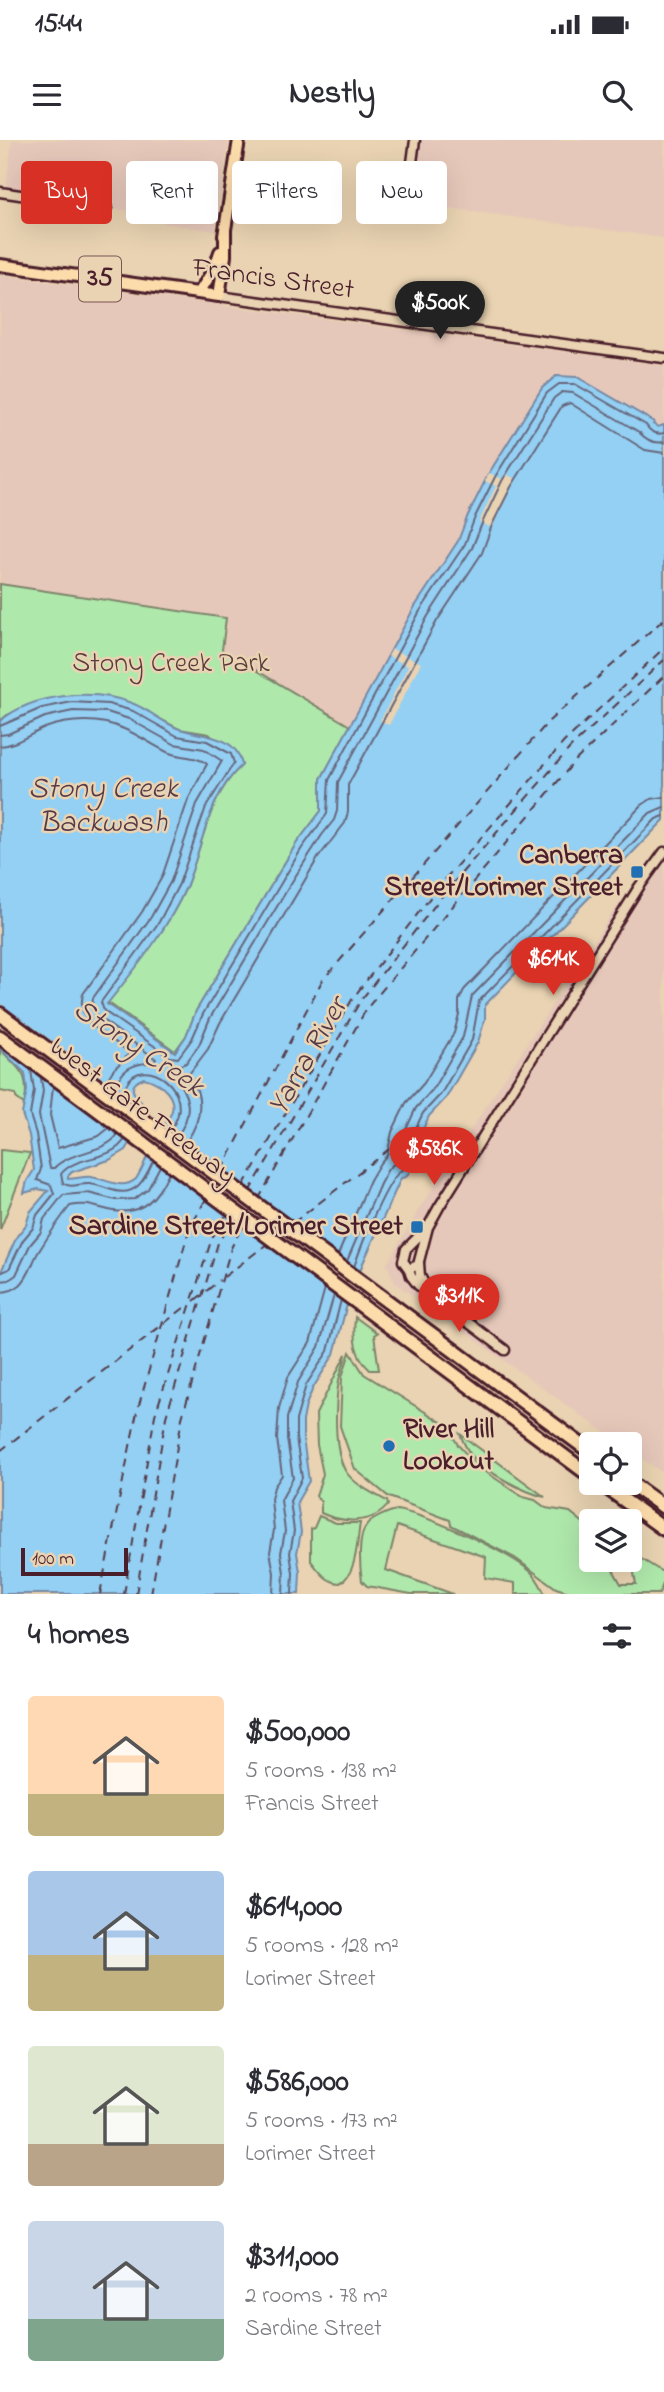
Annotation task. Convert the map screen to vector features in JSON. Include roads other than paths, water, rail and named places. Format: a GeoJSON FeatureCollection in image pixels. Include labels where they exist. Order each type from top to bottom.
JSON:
{"type":"FeatureCollection","features":[{"type":"Feature","properties":{"kind":"highway","name":"West Gate Freeway"},"geometry":{"type":"LineString","coordinates":[[0,1014],[579,1444]]}},
{"type":"Feature","properties":{"kind":"highway","name":"West Gate Freeway"},"geometry":{"type":"LineString","coordinates":[[0,1037],[579,1466]]}},
{"type":"Feature","properties":{"kind":"highway"},"geometry":{"type":"LineString","coordinates":[[642,1491],[664,1507]]}},
{"type":"Feature","properties":{"kind":"highway"},"geometry":{"type":"LineString","coordinates":[[617,1495],[664,1529]]}},
{"type":"Feature","properties":{"kind":"main road"},"geometry":{"type":"LineString","coordinates":[[199,293],[215,267],[225,231],[239,140]]}},
{"type":"Feature","properties":{"kind":"main road"},"geometry":{"type":"LineString","coordinates":[[219,296],[225,256],[225,231]]}},
{"type":"Feature","properties":{"kind":"main road","name":"Francis Street"},"geometry":{"type":"LineString","coordinates":[[0,265],[219,296]]}},
{"type":"Feature","properties":{"kind":"street"},"geometry":{"type":"LineString","coordinates":[[412,161],[415,140]]}},
{"type":"Feature","properties":{"kind":"street"},"geometry":{"type":"LineString","coordinates":[[0,192],[21,195]]}},
{"type":"Feature","properties":{"kind":"street","name":"Francis Street"},"geometry":{"type":"LineString","coordinates":[[219,296],[664,358]]}},
{"type":"Feature","properties":{"kind":"street"},"geometry":{"type":"LineString","coordinates":[[505,1350],[416,1284],[402,1261],[403,1254],[428,1227],[473,1150],[664,852]]}},
{"type":"Feature","properties":{"kind":"street"},"geometry":{"type":"LineString","coordinates":[[428,1227],[419,1263],[421,1278],[431,1294]]}},
{"type":"Feature","properties":{"kind":"street"},"geometry":{"type":"LineString","coordinates":[[409,1269],[415,1268],[419,1263]]}},
{"type":"Feature","properties":{"kind":"water"},"geometry":{"type":"Polygon","coordinates":[[[556,376],[577,377],[654,422],[658,427],[664,425],[664,820],[485,1005],[485,1019],[478,1042],[446,1098],[429,1116],[417,1142],[409,1173],[401,1178],[363,1263],[346,1308],[334,1354],[306,1405],[303,1438],[309,1481],[297,1502],[301,1532],[297,1553],[299,1594],[0,1594],[0,1274],[30,1212],[48,1191],[38,1189],[24,1193],[34,1170],[29,1135],[22,1114],[27,1090],[25,1073],[0,1049],[0,721],[30,704],[47,699],[101,696],[134,704],[177,728],[216,738],[233,747],[238,755],[242,765],[230,778],[213,807],[179,903],[151,948],[107,1004],[175,1052],[186,1036],[196,1011],[296,844],[321,811],[321,779],[414,608],[458,541],[489,473],[542,388],[556,376]],[[144,1078],[137,1082],[133,1090],[149,1112],[126,1150],[109,1160],[72,1172],[68,1179],[91,1177],[125,1184],[136,1179],[173,1105],[167,1092],[157,1083],[144,1078]]]}},
{"type":"Feature","properties":{"kind":"place","name":"Canberra Street/Lorimer Street"},"geometry":{"type":"Point","coordinates":[637,872]}},
{"type":"Feature","properties":{"kind":"place","name":"Sardine Street/Lorimer Street"},"geometry":{"type":"Point","coordinates":[417,1227]}},
{"type":"Feature","properties":{"kind":"place","name":"River Hill Lookout"},"geometry":{"type":"Point","coordinates":[389,1446]}},
{"type":"Feature","properties":{"kind":"park label","name":"Stony Creek Park"},"geometry":{"type":"Point","coordinates":[171,664]}},
{"type":"Feature","properties":{"kind":"water label","name":"Stony Creek Backwash"},"geometry":{"type":"Point","coordinates":[103,807]}},
{"type":"Feature","properties":{"kind":"water label","name":"Stony Creek"},"geometry":{"type":"Point","coordinates":[138,1049]}},
{"type":"Feature","properties":{"kind":"water label","name":"Yarra River"},"geometry":{"type":"Point","coordinates":[309,1057]}}]}
